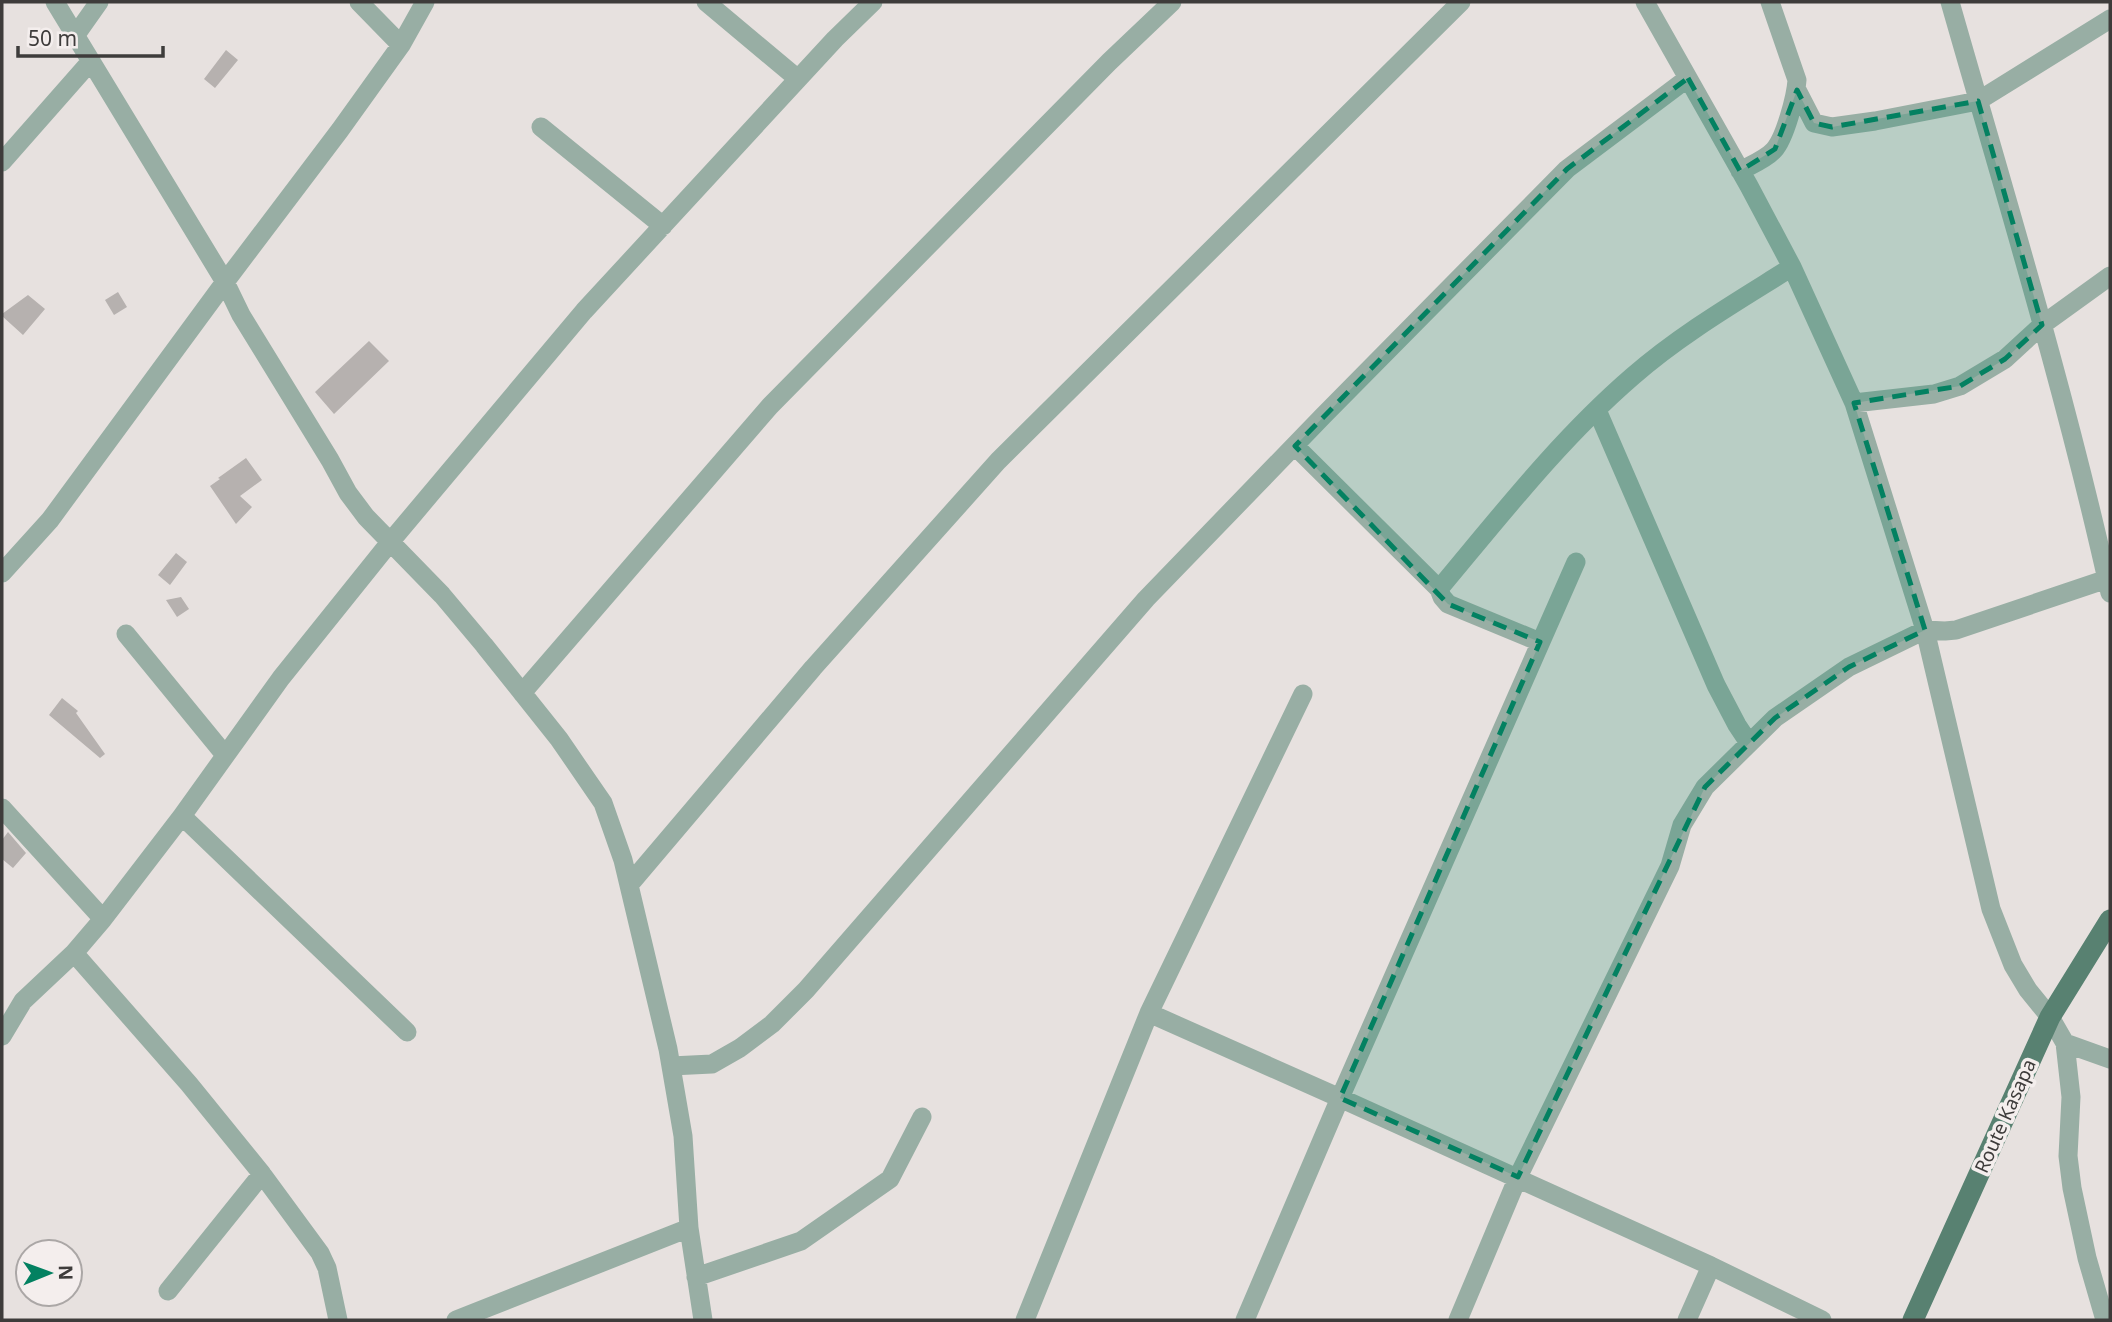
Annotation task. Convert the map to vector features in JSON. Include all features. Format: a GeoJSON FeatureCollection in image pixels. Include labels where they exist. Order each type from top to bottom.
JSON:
{"type":"FeatureCollection","features":[{"type":"Feature","properties":{"kind":"main road","name":"Route Kasapa"},"geometry":{"type":"LineString","coordinates":[[1913,1320],[2050,1017],[2110,920]]}},
{"type":"Feature","properties":{"kind":"street"},"geometry":{"type":"LineString","coordinates":[[55,2],[225,282],[241,316],[348,494],[484,645],[559,739],[603,803],[629,885],[671,1066],[683,1136],[689,1228],[703,1320]]}},
{"type":"Feature","properties":{"kind":"street"},"geometry":{"type":"LineString","coordinates":[[75,36],[99,2]]}},
{"type":"Feature","properties":{"kind":"street"},"geometry":{"type":"LineString","coordinates":[[359,2],[401,45]]}},
{"type":"Feature","properties":{"kind":"street"},"geometry":{"type":"LineString","coordinates":[[2,573],[50,520],[340,131],[401,45],[425,2]]}},
{"type":"Feature","properties":{"kind":"street"},"geometry":{"type":"LineString","coordinates":[[706,2],[798,79]]}},
{"type":"Feature","properties":{"kind":"street"},"geometry":{"type":"LineString","coordinates":[[2,1036],[23,1000],[74,953],[103,919],[183,816],[281,678],[391,541],[584,311],[798,79],[873,2]]}},
{"type":"Feature","properties":{"kind":"street"},"geometry":{"type":"LineString","coordinates":[[522,693],[770,406],[1109,62],[1172,2]]}},
{"type":"Feature","properties":{"kind":"street"},"geometry":{"type":"LineString","coordinates":[[629,885],[813,668],[998,461],[1461,2]]}},
{"type":"Feature","properties":{"kind":"street"},"geometry":{"type":"LineString","coordinates":[[1645,2],[1791,267],[1854,403],[1925,630],[1991,909],[2013,965],[2065,1043],[2071,1097],[2068,1156],[2072,1188],[2087,1258],[2105,1320]]}},
{"type":"Feature","properties":{"kind":"street"},"geometry":{"type":"LineString","coordinates":[[1740,171],[1775,149],[1797,90],[1797,80],[1770,2]]}},
{"type":"Feature","properties":{"kind":"street"},"geometry":{"type":"LineString","coordinates":[[1458,1320],[1518,1177],[1670,866],[1682,825],[1704,787],[1775,718],[1849,667],[1925,630],[1956,630],[2109,586],[2042,325],[1950,2]]}},
{"type":"Feature","properties":{"kind":"street"},"geometry":{"type":"LineString","coordinates":[[1797,90],[1814,123],[1832,127],[1978,101],[2110,19]]}},
{"type":"Feature","properties":{"kind":"street"},"geometry":{"type":"LineString","coordinates":[[2,162],[91,61]]}},
{"type":"Feature","properties":{"kind":"street"},"geometry":{"type":"LineString","coordinates":[[671,1066],[712,1063],[740,1048],[772,1024],[806,990],[1146,599],[1567,169],[1688,78]]}},
{"type":"Feature","properties":{"kind":"street"},"geometry":{"type":"LineString","coordinates":[[541,127],[663,226]]}},
{"type":"Feature","properties":{"kind":"street"},"geometry":{"type":"LineString","coordinates":[[1439,589],[1552,454],[1633,375],[1699,326],[1791,267]]}},
{"type":"Feature","properties":{"kind":"street"},"geometry":{"type":"LineString","coordinates":[[1854,403],[1934,394],[1960,386],[2005,359],[2042,325],[2110,276]]}},
{"type":"Feature","properties":{"kind":"street"},"geometry":{"type":"LineString","coordinates":[[1598,410],[1716,685],[1749,743]]}},
{"type":"Feature","properties":{"kind":"street"},"geometry":{"type":"LineString","coordinates":[[1295,446],[1439,589],[1448,604],[1540,642]]}},
{"type":"Feature","properties":{"kind":"street"},"geometry":{"type":"LineString","coordinates":[[1245,1320],[1576,562]]}},
{"type":"Feature","properties":{"kind":"street"},"geometry":{"type":"LineString","coordinates":[[126,634],[225,755]]}},
{"type":"Feature","properties":{"kind":"street"},"geometry":{"type":"LineString","coordinates":[[1024,1320],[1149,1013],[1303,694]]}},
{"type":"Feature","properties":{"kind":"street"},"geometry":{"type":"LineString","coordinates":[[2,808],[103,919]]}},
{"type":"Feature","properties":{"kind":"street"},"geometry":{"type":"LineString","coordinates":[[183,816],[407,1032]]}},
{"type":"Feature","properties":{"kind":"street"},"geometry":{"type":"LineString","coordinates":[[74,953],[189,1084],[262,1174],[320,1253],[327,1268],[338,1320]]}},
{"type":"Feature","properties":{"kind":"street"},"geometry":{"type":"LineString","coordinates":[[1149,1013],[1518,1177],[1822,1320]]}},
{"type":"Feature","properties":{"kind":"street"},"geometry":{"type":"LineString","coordinates":[[2065,1043],[2110,1059]]}},
{"type":"Feature","properties":{"kind":"street"},"geometry":{"type":"LineString","coordinates":[[696,1278],[801,1241],[857,1202],[890,1178],[922,1117]]}},
{"type":"Feature","properties":{"kind":"street"},"geometry":{"type":"LineString","coordinates":[[168,1291],[262,1174]]}},
{"type":"Feature","properties":{"kind":"street"},"geometry":{"type":"LineString","coordinates":[[456,1320],[689,1228]]}},
{"type":"Feature","properties":{"kind":"street"},"geometry":{"type":"LineString","coordinates":[[1687,1320],[1711,1266]]}},
{"type":"Feature","properties":{"kind":"highlighted area"},"geometry":{"type":"Polygon","coordinates":[[[1688,78],[1740,171],[1775,149],[1797,90],[1814,123],[1832,127],[1978,101],[2042,325],[2005,359],[1960,386],[1854,403],[1925,630],[1849,667],[1775,718],[1705,787],[1518,1177],[1340,1098],[1540,642],[1448,604],[1295,446],[1567,169],[1688,78]]]}},
{"type":"Feature","properties":{"kind":"building"},"geometry":{"type":"Polygon","coordinates":[[[226,50],[238,60],[215,88],[204,79],[226,50]]]}},
{"type":"Feature","properties":{"kind":"building"},"geometry":{"type":"Polygon","coordinates":[[[118,292],[127,307],[114,315],[105,300],[118,292]]]}},
{"type":"Feature","properties":{"kind":"building"},"geometry":{"type":"Polygon","coordinates":[[[28,295],[45,309],[23,335],[2,314],[28,295]]]}},
{"type":"Feature","properties":{"kind":"building"},"geometry":{"type":"Polygon","coordinates":[[[369,341],[389,361],[334,414],[315,392],[369,341]]]}},
{"type":"Feature","properties":{"kind":"building"},"geometry":{"type":"Polygon","coordinates":[[[246,458],[262,480],[240,496],[252,507],[236,524],[210,486],[246,458]]]}},
{"type":"Feature","properties":{"kind":"building"},"geometry":{"type":"Polygon","coordinates":[[[176,553],[187,562],[170,585],[158,575],[176,553]]]}},
{"type":"Feature","properties":{"kind":"building"},"geometry":{"type":"Polygon","coordinates":[[[181,597],[189,609],[177,617],[166,600],[181,597]]]}},
{"type":"Feature","properties":{"kind":"building"},"geometry":{"type":"Polygon","coordinates":[[[62,698],[78,711],[76,713],[105,754],[100,758],[49,715],[62,698]]]}},
{"type":"Feature","properties":{"kind":"building"},"geometry":{"type":"Polygon","coordinates":[[[8,832],[26,853],[13,868],[2,859],[2,840],[8,832]]]}}]}
